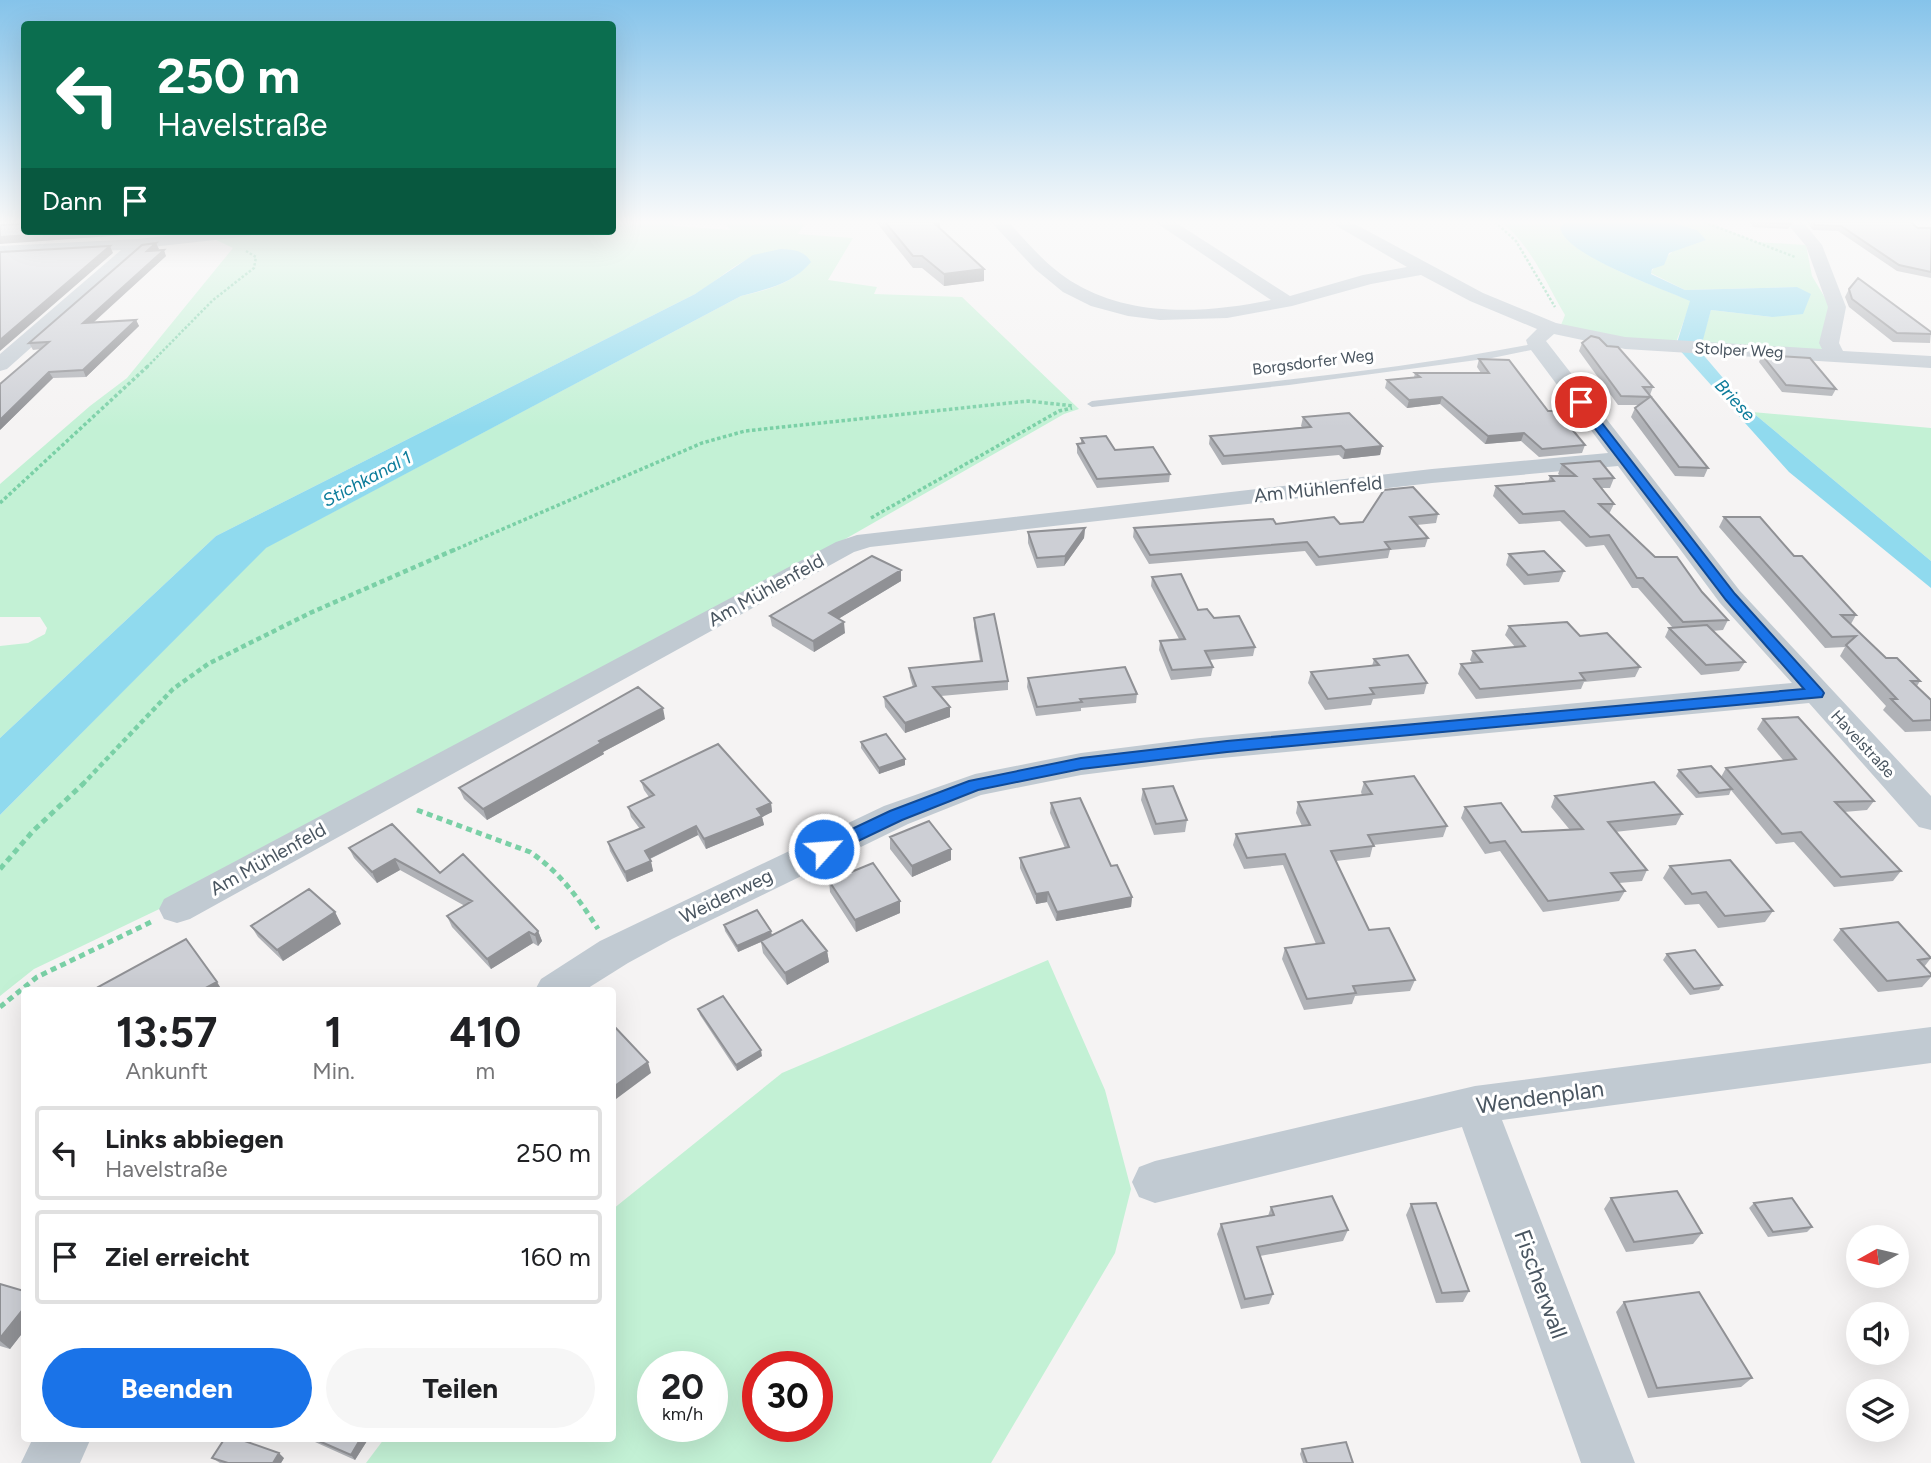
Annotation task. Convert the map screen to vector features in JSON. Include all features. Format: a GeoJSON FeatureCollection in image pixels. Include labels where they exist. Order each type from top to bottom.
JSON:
{"type":"FeatureCollection","features":[{"type":"Feature","properties":{"kind":"street"},"geometry":{"type":"LineString","coordinates":[[0,365],[85,290]]}},
{"type":"Feature","properties":{"kind":"street"},"geometry":{"type":"LineString","coordinates":[[1075,290],[1091,300],[1126,312],[1160,315],[1198,314],[1285,301],[1324,290]]}},
{"type":"Feature","properties":{"kind":"street"},"geometry":{"type":"LineString","coordinates":[[1268,290],[1285,301]]}},
{"type":"Feature","properties":{"kind":"street"},"geometry":{"type":"LineString","coordinates":[[1466,290],[1513,315],[1543,337]]}},
{"type":"Feature","properties":{"kind":"street"},"geometry":{"type":"LineString","coordinates":[[1830,290],[1838,311],[1829,343],[1836,356]]}},
{"type":"Feature","properties":{"kind":"street","name":"Stolper Weg"},"geometry":{"type":"LineString","coordinates":[[1543,337],[1931,362]]}},
{"type":"Feature","properties":{"kind":"street","name":"Havelstraße"},"geometry":{"type":"LineString","coordinates":[[1543,337],[1623,459],[1730,597],[1931,818]]}},
{"type":"Feature","properties":{"kind":"street","name":"Am Mühlenfeld"},"geometry":{"type":"LineString","coordinates":[[177,909],[839,550],[866,540],[1432,476],[1623,459]]}},
{"type":"Feature","properties":{"kind":"street","name":"Weidenweg"},"geometry":{"type":"LineString","coordinates":[[560,987],[614,952],[896,815],[975,785],[1081,764],[1200,749],[1817,693]]}},
{"type":"Feature","properties":{"kind":"street","name":"Wendenplan"},"geometry":{"type":"LineString","coordinates":[[1154,1182],[1475,1105],[1931,1045]]}},
{"type":"Feature","properties":{"kind":"street","name":"Fischerwall"},"geometry":{"type":"LineString","coordinates":[[1475,1105],[1608,1463]]}},
{"type":"Feature","properties":{"kind":"street"},"geometry":{"type":"LineString","coordinates":[[48,1463],[62,1442]]}},
{"type":"Feature","properties":{"kind":"lane","name":"Borgsdorfer Weg"},"geometry":{"type":"LineString","coordinates":[[1092,404],[1492,355],[1543,337]]}},
{"type":"Feature","properties":{"kind":"path"},"geometry":{"type":"LineString","coordinates":[[0,503],[70,436],[144,372],[225,290]]}},
{"type":"Feature","properties":{"kind":"path"},"geometry":{"type":"LineString","coordinates":[[1543,337],[1558,323],[1560,315],[1545,290]]}},
{"type":"Feature","properties":{"kind":"path"},"geometry":{"type":"LineString","coordinates":[[0,869],[33,831],[90,778],[187,676],[310,612],[601,486],[715,438],[746,431],[1028,401],[1078,406],[1047,417],[852,530],[840,538],[837,545],[839,550]]}},
{"type":"Feature","properties":{"kind":"path"},"geometry":{"type":"LineString","coordinates":[[394,792],[405,803],[432,818],[530,852],[547,861],[570,887],[614,952]]}},
{"type":"Feature","properties":{"kind":"path"},"geometry":{"type":"LineString","coordinates":[[25,987],[37,977],[177,909]]}},
{"type":"Feature","properties":{"kind":"path"},"geometry":{"type":"LineString","coordinates":[[0,1007],[21,990]]}},
{"type":"Feature","properties":{"kind":"green space"},"geometry":{"type":"Polygon","coordinates":[[[199,290],[701,290],[216,536],[0,738],[0,646],[28,643],[45,634],[47,628],[40,617],[0,617],[0,484],[90,406],[127,378],[199,290]]]}},
{"type":"Feature","properties":{"kind":"green space"},"geometry":{"type":"Polygon","coordinates":[[[762,290],[876,290],[874,294],[962,297],[1079,409],[1064,414],[847,538],[174,902],[34,969],[0,996],[0,815],[265,548],[741,296],[762,290]]]}},
{"type":"Feature","properties":{"kind":"green space"},"geometry":{"type":"Polygon","coordinates":[[[1551,290],[1665,290],[1691,301],[1675,345],[1604,340],[1561,325],[1565,315],[1551,290]]]}},
{"type":"Feature","properties":{"kind":"green space"},"geometry":{"type":"Polygon","coordinates":[[[1794,290],[1820,290],[1834,313],[1828,350],[1700,347],[1711,310],[1772,317],[1794,290]]]}},
{"type":"Feature","properties":{"kind":"green space"},"geometry":{"type":"Polygon","coordinates":[[[1752,412],[1931,428],[1931,561],[1752,412]]]}},
{"type":"Feature","properties":{"kind":"green space"},"geometry":{"type":"Polygon","coordinates":[[[1048,960],[1105,1090],[1131,1189],[1115,1253],[991,1463],[366,1463],[382,1442],[616,1442],[616,1207],[782,1073],[1048,960]]]}},
{"type":"Feature","properties":{"kind":"water","name":"Stichkanal 1"},"geometry":{"type":"Polygon","coordinates":[[[701,290],[762,290],[741,296],[266,548],[0,815],[0,738],[216,536],[701,290]]]}},
{"type":"Feature","properties":{"kind":"water","name":"Briese"},"geometry":{"type":"Polygon","coordinates":[[[1665,290],[1804,290],[1811,294],[1803,314],[1772,317],[1711,310],[1700,351],[1752,412],[1931,561],[1931,588],[1789,472],[1676,346],[1690,301],[1665,290]]]}},
{"type":"Feature","properties":{"kind":"building"},"geometry":{"type":"Polygon","coordinates":[[[0,290],[58,290],[0,340],[0,290]]]}},
{"type":"Feature","properties":{"kind":"building"},"geometry":{"type":"Polygon","coordinates":[[[90,290],[119,290],[83,323],[136,320],[83,370],[49,372],[0,420],[0,384],[49,342],[29,343],[90,290]]]}},
{"type":"Feature","properties":{"kind":"building"},"geometry":{"type":"Polygon","coordinates":[[[1849,290],[1875,290],[1931,334],[1897,333],[1852,299],[1849,290]]]}},
{"type":"Feature","properties":{"kind":"building"},"geometry":{"type":"Polygon","coordinates":[[[1591,336],[1599,338],[1607,346],[1618,347],[1653,387],[1643,387],[1708,468],[1679,467],[1635,408],[1650,397],[1621,396],[1582,343],[1591,336]]]}},
{"type":"Feature","properties":{"kind":"building"},"geometry":{"type":"Polygon","coordinates":[[[1762,355],[1810,358],[1836,389],[1786,385],[1762,355]]]}},
{"type":"Feature","properties":{"kind":"building"},"geometry":{"type":"Polygon","coordinates":[[[1479,359],[1509,360],[1548,411],[1557,411],[1585,445],[1542,449],[1524,433],[1488,436],[1442,397],[1409,400],[1387,380],[1420,377],[1415,373],[1489,373],[1479,359]]]}},
{"type":"Feature","properties":{"kind":"building"},"geometry":{"type":"Polygon","coordinates":[[[1349,413],[1382,446],[1345,450],[1341,446],[1224,456],[1210,436],[1311,427],[1303,417],[1349,413]]]}},
{"type":"Feature","properties":{"kind":"building"},"geometry":{"type":"Polygon","coordinates":[[[1106,436],[1115,450],[1153,447],[1170,474],[1097,479],[1077,444],[1084,443],[1081,438],[1106,436]]]}},
{"type":"Feature","properties":{"kind":"building"},"geometry":{"type":"Polygon","coordinates":[[[1600,461],[1614,478],[1594,479],[1614,504],[1599,504],[1655,557],[1677,557],[1702,592],[1728,620],[1683,622],[1643,578],[1637,578],[1609,535],[1590,537],[1564,511],[1523,514],[1496,486],[1554,481],[1550,476],[1576,476],[1562,464],[1600,461]]]}},
{"type":"Feature","properties":{"kind":"building"},"geometry":{"type":"Polygon","coordinates":[[[1413,487],[1438,514],[1410,517],[1428,538],[1385,542],[1390,549],[1319,557],[1307,542],[1150,555],[1134,528],[1273,519],[1276,524],[1334,517],[1340,524],[1363,522],[1384,490],[1413,487]]]}},
{"type":"Feature","properties":{"kind":"building"},"geometry":{"type":"Polygon","coordinates":[[[1724,517],[1760,517],[1794,556],[1802,556],[1856,615],[1841,615],[1886,658],[1897,658],[1920,681],[1911,681],[1931,700],[1931,720],[1913,721],[1891,699],[1897,699],[1846,645],[1856,636],[1832,637],[1724,517]]]}},
{"type":"Feature","properties":{"kind":"building"},"geometry":{"type":"Polygon","coordinates":[[[1085,528],[1065,556],[1037,558],[1028,532],[1085,528]]]}},
{"type":"Feature","properties":{"kind":"building"},"geometry":{"type":"Polygon","coordinates":[[[1544,551],[1564,571],[1528,575],[1509,554],[1544,551]]]}},
{"type":"Feature","properties":{"kind":"building"},"geometry":{"type":"Polygon","coordinates":[[[872,556],[901,570],[829,613],[844,622],[813,641],[770,616],[872,556]]]}},
{"type":"Feature","properties":{"kind":"building"},"geometry":{"type":"Polygon","coordinates":[[[1181,574],[1198,610],[1207,609],[1214,618],[1239,616],[1255,647],[1205,651],[1213,667],[1172,670],[1160,641],[1185,639],[1152,577],[1181,574]]]}},
{"type":"Feature","properties":{"kind":"building"},"geometry":{"type":"Polygon","coordinates":[[[994,614],[1008,681],[933,687],[950,707],[905,723],[884,697],[916,686],[909,668],[982,661],[974,618],[994,614]]]}},
{"type":"Feature","properties":{"kind":"building"},"geometry":{"type":"Polygon","coordinates":[[[1567,622],[1580,636],[1607,633],[1640,667],[1580,673],[1585,680],[1480,689],[1461,664],[1482,662],[1473,651],[1525,646],[1509,626],[1567,622]]]}},
{"type":"Feature","properties":{"kind":"building"},"geometry":{"type":"Polygon","coordinates":[[[1707,625],[1745,662],[1706,665],[1669,628],[1707,625]]]}},
{"type":"Feature","properties":{"kind":"building"},"geometry":{"type":"Polygon","coordinates":[[[1408,655],[1427,683],[1370,688],[1374,694],[1328,699],[1311,672],[1379,665],[1374,659],[1408,655]]]}},
{"type":"Feature","properties":{"kind":"building"},"geometry":{"type":"Polygon","coordinates":[[[1125,667],[1137,694],[1080,699],[1082,702],[1037,707],[1028,678],[1125,667]]]}},
{"type":"Feature","properties":{"kind":"building"},"geometry":{"type":"Polygon","coordinates":[[[638,687],[663,708],[599,741],[601,743],[483,809],[459,788],[638,687]]]}},
{"type":"Feature","properties":{"kind":"building"},"geometry":{"type":"Polygon","coordinates":[[[1798,717],[1874,801],[1835,802],[1901,871],[1841,877],[1801,832],[1782,834],[1726,768],[1796,759],[1763,719],[1798,717]]]}},
{"type":"Feature","properties":{"kind":"building"},"geometry":{"type":"Polygon","coordinates":[[[886,734],[905,759],[879,768],[861,742],[886,734]]]}},
{"type":"Feature","properties":{"kind":"building"},"geometry":{"type":"Polygon","coordinates":[[[718,744],[771,803],[757,809],[762,816],[704,839],[696,826],[645,851],[651,861],[625,872],[608,842],[644,827],[628,807],[654,795],[641,781],[718,744]]]}},
{"type":"Feature","properties":{"kind":"building"},"geometry":{"type":"Polygon","coordinates":[[[1711,766],[1732,789],[1699,793],[1679,770],[1711,766]]]}},
{"type":"Feature","properties":{"kind":"building"},"geometry":{"type":"Polygon","coordinates":[[[1414,776],[1447,826],[1368,835],[1374,846],[1331,851],[1369,930],[1389,928],[1415,980],[1353,986],[1356,993],[1307,999],[1285,948],[1324,943],[1285,854],[1247,858],[1236,834],[1310,825],[1298,802],[1372,794],[1364,782],[1414,776]]]}},
{"type":"Feature","properties":{"kind":"building"},"geometry":{"type":"Polygon","coordinates":[[[1654,782],[1682,814],[1608,822],[1647,870],[1611,873],[1625,891],[1548,901],[1505,841],[1490,843],[1465,807],[1501,803],[1522,832],[1583,829],[1555,796],[1654,782]]]}},
{"type":"Feature","properties":{"kind":"building"},"geometry":{"type":"Polygon","coordinates":[[[1173,786],[1187,820],[1156,824],[1143,789],[1173,786]]]}},
{"type":"Feature","properties":{"kind":"building"},"geometry":{"type":"Polygon","coordinates":[[[1080,798],[1111,866],[1117,865],[1132,897],[1057,912],[1048,892],[1036,894],[1020,858],[1069,847],[1051,803],[1080,798]]]}},
{"type":"Feature","properties":{"kind":"building"},"geometry":{"type":"Polygon","coordinates":[[[929,821],[951,849],[912,866],[890,837],[929,821]]]}},
{"type":"Feature","properties":{"kind":"building"},"geometry":{"type":"Polygon","coordinates":[[[392,824],[440,873],[463,854],[538,931],[535,935],[529,932],[487,959],[447,916],[472,901],[395,859],[372,872],[349,848],[392,824]]]}},
{"type":"Feature","properties":{"kind":"building"},"geometry":{"type":"Polygon","coordinates":[[[1730,860],[1773,911],[1725,916],[1706,892],[1692,894],[1670,866],[1730,860]]]}},
{"type":"Feature","properties":{"kind":"building"},"geometry":{"type":"Polygon","coordinates":[[[873,863],[900,901],[855,920],[829,881],[873,863]]]}},
{"type":"Feature","properties":{"kind":"building"},"geometry":{"type":"Polygon","coordinates":[[[309,889],[335,912],[277,950],[251,926],[309,889]]]}},
{"type":"Feature","properties":{"kind":"building"},"geometry":{"type":"Polygon","coordinates":[[[757,910],[771,931],[737,946],[724,925],[757,910]]]}},
{"type":"Feature","properties":{"kind":"building"},"geometry":{"type":"Polygon","coordinates":[[[802,920],[827,951],[785,973],[761,941],[802,920]]]}},
{"type":"Feature","properties":{"kind":"building"},"geometry":{"type":"Polygon","coordinates":[[[1898,922],[1931,958],[1918,960],[1931,976],[1887,981],[1841,929],[1898,922]]]}},
{"type":"Feature","properties":{"kind":"building"},"geometry":{"type":"Polygon","coordinates":[[[186,939],[217,982],[208,987],[98,987],[186,939]]]}},
{"type":"Feature","properties":{"kind":"building"},"geometry":{"type":"Polygon","coordinates":[[[1695,950],[1722,985],[1694,989],[1667,954],[1695,950]]]}},
{"type":"Feature","properties":{"kind":"building"},"geometry":{"type":"Polygon","coordinates":[[[723,996],[761,1050],[736,1065],[698,1009],[723,996]]]}},
{"type":"Feature","properties":{"kind":"building"},"geometry":{"type":"Polygon","coordinates":[[[616,1028],[648,1062],[616,1085],[616,1028]]]}},
{"type":"Feature","properties":{"kind":"building"},"geometry":{"type":"Polygon","coordinates":[[[1677,1191],[1702,1233],[1634,1242],[1611,1198],[1677,1191]]]}},
{"type":"Feature","properties":{"kind":"building"},"geometry":{"type":"Polygon","coordinates":[[[1332,1196],[1348,1230],[1257,1247],[1273,1294],[1245,1299],[1221,1224],[1274,1215],[1271,1207],[1332,1196]]]}},
{"type":"Feature","properties":{"kind":"building"},"geometry":{"type":"Polygon","coordinates":[[[1792,1198],[1812,1227],[1773,1232],[1754,1203],[1792,1198]]]}},
{"type":"Feature","properties":{"kind":"building"},"geometry":{"type":"Polygon","coordinates":[[[1436,1203],[1469,1291],[1442,1293],[1411,1204],[1436,1203]]]}},
{"type":"Feature","properties":{"kind":"building"},"geometry":{"type":"Polygon","coordinates":[[[0,1284],[21,1290],[21,1312],[0,1338],[0,1284]]]}},
{"type":"Feature","properties":{"kind":"building"},"geometry":{"type":"Polygon","coordinates":[[[1699,1292],[1752,1378],[1657,1388],[1624,1302],[1699,1292]]]}},
{"type":"Feature","properties":{"kind":"building"},"geometry":{"type":"Polygon","coordinates":[[[222,1442],[247,1442],[279,1453],[273,1463],[228,1463],[212,1458],[222,1442]]]}},
{"type":"Feature","properties":{"kind":"building"},"geometry":{"type":"Polygon","coordinates":[[[321,1442],[359,1442],[351,1455],[321,1442]]]}},
{"type":"Feature","properties":{"kind":"building"},"geometry":{"type":"Polygon","coordinates":[[[1346,1442],[1353,1463],[1307,1463],[1302,1449],[1346,1442]]]}},
{"type":"Feature","properties":{"kind":"route"},"geometry":{"type":"LineString","coordinates":[[824,849],[896,815],[975,785],[1081,764],[1227,747],[1791,693],[1817,693],[1730,597],[1581,402]]}}]}
